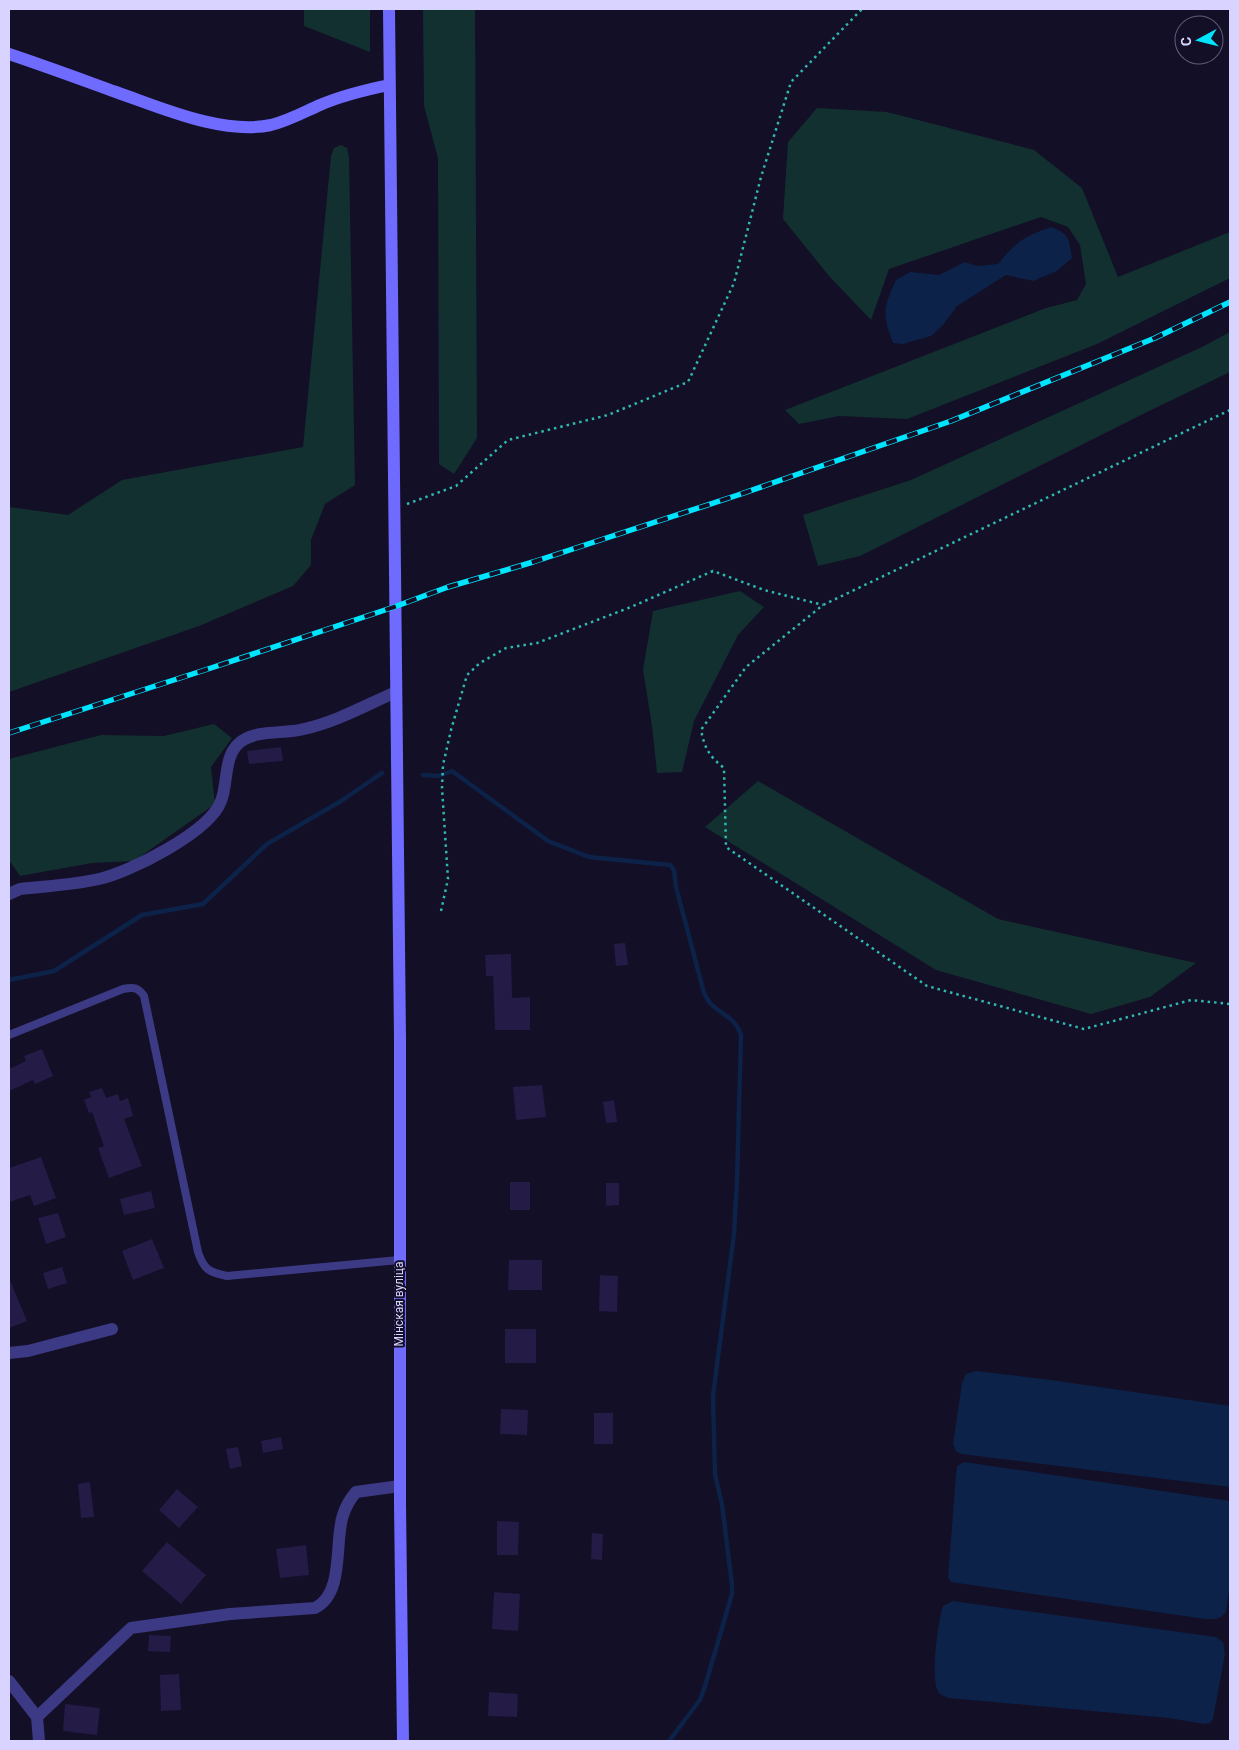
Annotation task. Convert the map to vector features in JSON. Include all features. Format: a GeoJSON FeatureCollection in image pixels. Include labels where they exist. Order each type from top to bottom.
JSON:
{"type":"FeatureCollection","features":[{"type":"Feature","properties":{"kind":"main road","name":"Мінская вуліца"},"geometry":{"type":"LineString","coordinates":[[389,9],[400,1039],[399,1260],[403,1741]]}},
{"type":"Feature","properties":{"kind":"main road"},"geometry":{"type":"LineString","coordinates":[[9,54],[175,113],[212,123],[240,127],[270,125],[355,92],[389,86]]}},
{"type":"Feature","properties":{"kind":"street"},"geometry":{"type":"LineString","coordinates":[[9,894],[20,889],[99,879],[131,868],[189,835],[213,816],[222,801],[227,767],[232,752],[243,740],[256,735],[303,730],[328,722],[396,692]]}},
{"type":"Feature","properties":{"kind":"street"},"geometry":{"type":"LineString","coordinates":[[9,1353],[28,1351],[112,1329]]}},
{"type":"Feature","properties":{"kind":"street"},"geometry":{"type":"LineString","coordinates":[[37,1717],[131,1628],[230,1614],[315,1608],[321,1605],[330,1594],[337,1564],[342,1517],[348,1503],[356,1492],[400,1486]]}},
{"type":"Feature","properties":{"kind":"street"},"geometry":{"type":"LineString","coordinates":[[9,1681],[37,1717],[38,1741]]}},
{"type":"Feature","properties":{"kind":"lane"},"geometry":{"type":"LineString","coordinates":[[9,1035],[123,989],[132,987],[139,989],[144,996],[202,1264],[212,1273],[227,1276],[399,1260]]}},
{"type":"Feature","properties":{"kind":"path"},"geometry":{"type":"LineString","coordinates":[[394,509],[456,486],[508,440],[608,415],[688,382],[734,283],[761,177],[791,82],[862,9]]}},
{"type":"Feature","properties":{"kind":"path"},"geometry":{"type":"LineString","coordinates":[[1230,410],[823,605],[746,666],[701,730],[704,744],[710,757],[724,768],[726,848],[927,986],[1084,1028],[1191,1000],[1230,1004]]}},
{"type":"Feature","properties":{"kind":"path"},"geometry":{"type":"LineString","coordinates":[[441,912],[448,879],[442,788],[443,765],[467,675],[480,663],[506,648],[537,643],[630,607],[712,571],[764,590],[823,605]]}},
{"type":"Feature","properties":{"kind":"green space"},"geometry":{"type":"Polygon","coordinates":[[[304,9],[370,9],[370,52],[304,26],[304,9]]]}},
{"type":"Feature","properties":{"kind":"green space"},"geometry":{"type":"Polygon","coordinates":[[[423,9],[475,9],[477,438],[454,474],[439,464],[438,158],[424,106],[423,9]]]}},
{"type":"Feature","properties":{"kind":"green space"},"geometry":{"type":"Polygon","coordinates":[[[817,108],[887,112],[1034,150],[1082,188],[1118,277],[1230,232],[1230,278],[1097,344],[907,419],[839,416],[799,424],[785,410],[1046,308],[1077,300],[1086,284],[1080,245],[1068,227],[1041,217],[889,269],[871,320],[829,276],[783,219],[788,142],[817,108]]]}},
{"type":"Feature","properties":{"kind":"green space"},"geometry":{"type":"Polygon","coordinates":[[[341,145],[347,148],[349,157],[355,485],[325,504],[311,540],[311,565],[293,586],[199,626],[9,692],[9,507],[68,515],[122,480],[303,447],[331,156],[334,148],[341,145]]]}},
{"type":"Feature","properties":{"kind":"green space"},"geometry":{"type":"Polygon","coordinates":[[[1230,332],[1230,372],[860,556],[818,566],[803,515],[911,480],[1202,347],[1230,332]]]}},
{"type":"Feature","properties":{"kind":"green space"},"geometry":{"type":"Polygon","coordinates":[[[740,591],[764,607],[738,635],[694,721],[682,772],[657,773],[643,670],[653,611],[740,591]]]}},
{"type":"Feature","properties":{"kind":"green space"},"geometry":{"type":"Polygon","coordinates":[[[214,724],[232,738],[211,767],[215,804],[134,861],[92,863],[20,876],[9,860],[9,759],[101,735],[164,736],[214,724]]]}},
{"type":"Feature","properties":{"kind":"green space"},"geometry":{"type":"Polygon","coordinates":[[[758,781],[998,919],[1196,963],[1150,997],[1091,1014],[936,970],[705,827],[758,781]]]}},
{"type":"Feature","properties":{"kind":"water"},"geometry":{"type":"Polygon","coordinates":[[[1052,227],[1068,238],[1072,258],[1057,271],[1033,281],[1006,275],[957,306],[943,325],[931,336],[903,344],[893,343],[887,325],[886,305],[896,280],[910,272],[939,275],[965,262],[977,266],[998,264],[1021,241],[1035,233],[1052,227]]]}},
{"type":"Feature","properties":{"kind":"water"},"geometry":{"type":"Polygon","coordinates":[[[976,1371],[1230,1406],[1230,1487],[961,1454],[956,1451],[953,1444],[962,1383],[966,1374],[976,1371]]]}},
{"type":"Feature","properties":{"kind":"water"},"geometry":{"type":"Polygon","coordinates":[[[964,1462],[1230,1501],[1230,1583],[1226,1612],[1216,1619],[1205,1619],[951,1582],[948,1577],[956,1475],[957,1466],[964,1462]]]}},
{"type":"Feature","properties":{"kind":"water"},"geometry":{"type":"Polygon","coordinates":[[[953,1601],[1216,1637],[1223,1642],[1225,1654],[1213,1719],[1210,1723],[1204,1724],[1169,1718],[949,1698],[944,1696],[938,1691],[935,1682],[936,1648],[943,1606],[953,1601]]]}},
{"type":"Feature","properties":{"kind":"building"},"geometry":{"type":"Polygon","coordinates":[[[281,747],[283,761],[249,764],[247,751],[281,747]]]}},
{"type":"Feature","properties":{"kind":"building"},"geometry":{"type":"Polygon","coordinates":[[[625,943],[628,965],[616,966],[614,944],[625,943]]]}},
{"type":"Feature","properties":{"kind":"building"},"geometry":{"type":"Polygon","coordinates":[[[511,954],[512,998],[530,997],[530,1030],[495,1030],[493,976],[486,976],[485,955],[511,954]]]}},
{"type":"Feature","properties":{"kind":"building"},"geometry":{"type":"Polygon","coordinates":[[[42,1049],[53,1076],[35,1084],[33,1080],[9,1091],[9,1069],[26,1061],[24,1056],[42,1049]]]}},
{"type":"Feature","properties":{"kind":"building"},"geometry":{"type":"Polygon","coordinates":[[[542,1085],[546,1117],[516,1120],[513,1087],[542,1085]]]}},
{"type":"Feature","properties":{"kind":"building"},"geometry":{"type":"Polygon","coordinates":[[[102,1088],[106,1098],[118,1094],[120,1101],[128,1098],[133,1116],[124,1119],[142,1166],[109,1178],[98,1148],[104,1146],[92,1112],[89,1113],[84,1100],[91,1097],[89,1092],[102,1088]]]}},
{"type":"Feature","properties":{"kind":"building"},"geometry":{"type":"Polygon","coordinates":[[[614,1100],[617,1122],[606,1123],[603,1102],[614,1100]]]}},
{"type":"Feature","properties":{"kind":"building"},"geometry":{"type":"Polygon","coordinates":[[[41,1157],[56,1198],[34,1206],[30,1195],[9,1202],[9,1168],[41,1157]]]}},
{"type":"Feature","properties":{"kind":"building"},"geometry":{"type":"Polygon","coordinates":[[[510,1182],[530,1182],[530,1210],[510,1210],[510,1182]]]}},
{"type":"Feature","properties":{"kind":"building"},"geometry":{"type":"Polygon","coordinates":[[[606,1183],[619,1183],[619,1205],[606,1206],[606,1183]]]}},
{"type":"Feature","properties":{"kind":"building"},"geometry":{"type":"Polygon","coordinates":[[[151,1191],[155,1208],[124,1215],[120,1199],[151,1191]]]}},
{"type":"Feature","properties":{"kind":"building"},"geometry":{"type":"Polygon","coordinates":[[[58,1213],[66,1237],[46,1244],[38,1218],[58,1213]]]}},
{"type":"Feature","properties":{"kind":"building"},"geometry":{"type":"Polygon","coordinates":[[[152,1239],[164,1268],[133,1280],[122,1251],[152,1239]]]}},
{"type":"Feature","properties":{"kind":"building"},"geometry":{"type":"Polygon","coordinates":[[[509,1260],[542,1260],[542,1290],[508,1290],[509,1260]]]}},
{"type":"Feature","properties":{"kind":"building"},"geometry":{"type":"Polygon","coordinates":[[[62,1267],[67,1283],[48,1289],[43,1273],[62,1267]]]}},
{"type":"Feature","properties":{"kind":"building"},"geometry":{"type":"Polygon","coordinates":[[[600,1275],[618,1276],[617,1312],[599,1311],[600,1275]]]}},
{"type":"Feature","properties":{"kind":"building"},"geometry":{"type":"Polygon","coordinates":[[[9,1278],[27,1321],[9,1328],[9,1278]]]}},
{"type":"Feature","properties":{"kind":"building"},"geometry":{"type":"Polygon","coordinates":[[[505,1329],[536,1329],[536,1363],[505,1363],[505,1329]]]}},
{"type":"Feature","properties":{"kind":"building"},"geometry":{"type":"Polygon","coordinates":[[[501,1409],[528,1410],[527,1435],[500,1434],[501,1409]]]}},
{"type":"Feature","properties":{"kind":"building"},"geometry":{"type":"Polygon","coordinates":[[[594,1413],[613,1413],[613,1444],[594,1444],[594,1413]]]}},
{"type":"Feature","properties":{"kind":"building"},"geometry":{"type":"Polygon","coordinates":[[[281,1437],[283,1449],[263,1453],[261,1441],[281,1437]]]}},
{"type":"Feature","properties":{"kind":"building"},"geometry":{"type":"Polygon","coordinates":[[[238,1447],[242,1466],[230,1469],[226,1449],[238,1447]]]}},
{"type":"Feature","properties":{"kind":"building"},"geometry":{"type":"Polygon","coordinates":[[[90,1482],[94,1517],[81,1518],[78,1484],[90,1482]]]}},
{"type":"Feature","properties":{"kind":"building"},"geometry":{"type":"Polygon","coordinates":[[[177,1489],[198,1507],[179,1528],[159,1510],[177,1489]]]}},
{"type":"Feature","properties":{"kind":"building"},"geometry":{"type":"Polygon","coordinates":[[[497,1521],[519,1522],[518,1555],[497,1555],[497,1521]]]}},
{"type":"Feature","properties":{"kind":"building"},"geometry":{"type":"Polygon","coordinates":[[[592,1533],[603,1534],[602,1560],[591,1559],[592,1533]]]}},
{"type":"Feature","properties":{"kind":"building"},"geometry":{"type":"Polygon","coordinates":[[[167,1542],[206,1575],[181,1604],[142,1571],[167,1542]]]}},
{"type":"Feature","properties":{"kind":"building"},"geometry":{"type":"Polygon","coordinates":[[[306,1545],[309,1575],[280,1578],[276,1549],[306,1545]]]}},
{"type":"Feature","properties":{"kind":"building"},"geometry":{"type":"Polygon","coordinates":[[[494,1592],[520,1594],[518,1631],[492,1629],[494,1592]]]}},
{"type":"Feature","properties":{"kind":"building"},"geometry":{"type":"Polygon","coordinates":[[[149,1635],[171,1636],[170,1652],[148,1651],[149,1635]]]}},
{"type":"Feature","properties":{"kind":"building"},"geometry":{"type":"Polygon","coordinates":[[[179,1674],[181,1710],[161,1711],[160,1675],[179,1674]]]}},
{"type":"Feature","properties":{"kind":"building"},"geometry":{"type":"Polygon","coordinates":[[[489,1692],[518,1694],[517,1717],[488,1716],[489,1692]]]}},
{"type":"Feature","properties":{"kind":"building"},"geometry":{"type":"Polygon","coordinates":[[[65,1704],[100,1708],[97,1735],[63,1731],[65,1704]]]}},
{"type":"Feature","properties":{"kind":"waterway"},"geometry":{"type":"LineString","coordinates":[[423,775],[438,776],[452,771],[548,841],[589,857],[670,865],[674,870],[676,887],[704,993],[711,1004],[735,1024],[741,1035],[734,1234],[713,1396],[715,1475],[722,1504],[732,1594],[700,1700],[669,1741]]}},
{"type":"Feature","properties":{"kind":"waterway"},"geometry":{"type":"LineString","coordinates":[[9,980],[54,971],[142,915],[203,904],[267,844],[341,801],[382,773]]}},
{"type":"Feature","properties":{"kind":"railway"},"geometry":{"type":"LineString","coordinates":[[9,733],[208,669],[448,587],[533,562],[738,495],[951,421],[1155,338],[1230,302]]}}]}
